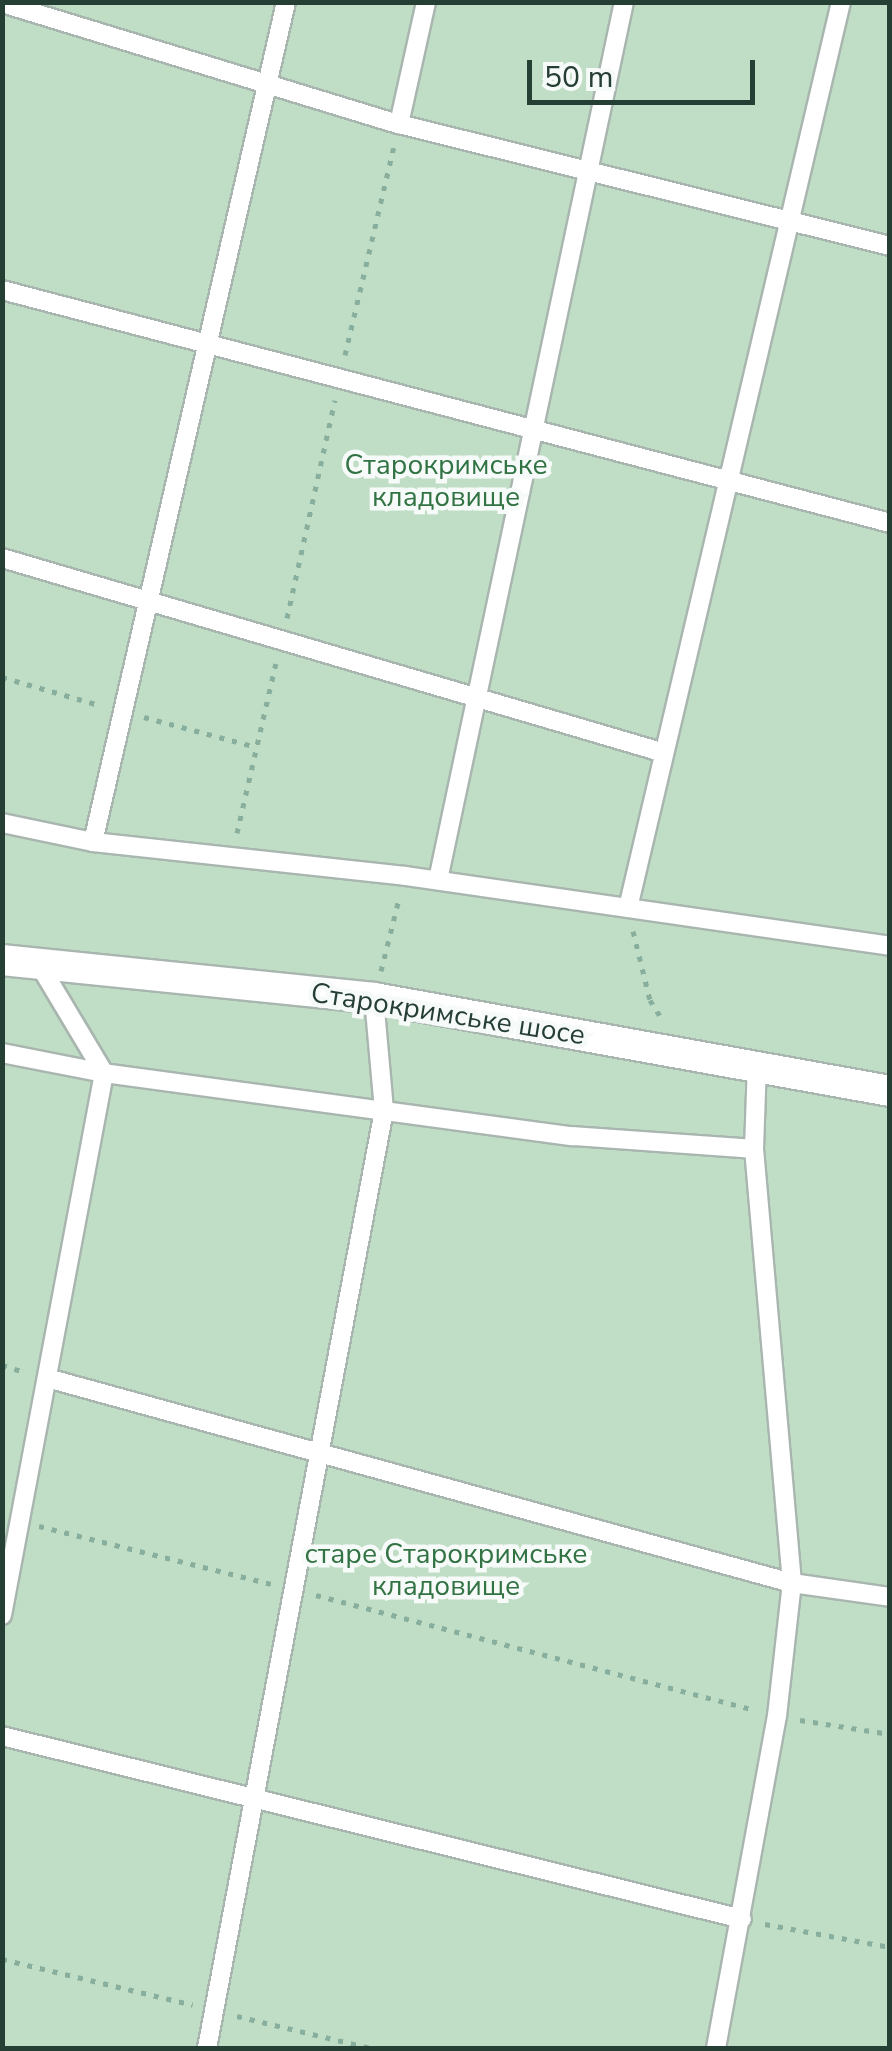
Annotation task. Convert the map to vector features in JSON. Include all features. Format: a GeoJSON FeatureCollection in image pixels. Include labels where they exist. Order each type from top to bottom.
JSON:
{"type":"FeatureCollection","features":[{"type":"Feature","properties":{"kind":"street","name":"Старокримське шосе"},"geometry":{"type":"LineString","coordinates":[[2,960],[374,998],[756,1063],[890,1091]]}},
{"type":"Feature","properties":{"kind":"lane"},"geometry":{"type":"LineString","coordinates":[[93,842],[286,2]]}},
{"type":"Feature","properties":{"kind":"lane"},"geometry":{"type":"LineString","coordinates":[[399,124],[426,2]]}},
{"type":"Feature","properties":{"kind":"lane"},"geometry":{"type":"LineString","coordinates":[[438,880],[472,697],[624,2]]}},
{"type":"Feature","properties":{"kind":"lane"},"geometry":{"type":"LineString","coordinates":[[628,908],[724,480],[841,2]]}},
{"type":"Feature","properties":{"kind":"lane"},"geometry":{"type":"LineString","coordinates":[[2,3],[399,124],[890,246]]}},
{"type":"Feature","properties":{"kind":"lane"},"geometry":{"type":"LineString","coordinates":[[2,290],[890,523]]}},
{"type":"Feature","properties":{"kind":"lane"},"geometry":{"type":"LineString","coordinates":[[2,558],[661,752]]}},
{"type":"Feature","properties":{"kind":"lane"},"geometry":{"type":"LineString","coordinates":[[2,823],[93,842],[438,880],[890,946]]}},
{"type":"Feature","properties":{"kind":"lane"},"geometry":{"type":"LineString","coordinates":[[2,1615],[104,1073],[40,966]]}},
{"type":"Feature","properties":{"kind":"lane"},"geometry":{"type":"LineString","coordinates":[[207,2048],[323,1454],[384,1110],[374,998]]}},
{"type":"Feature","properties":{"kind":"lane"},"geometry":{"type":"LineString","coordinates":[[2,1053],[104,1073],[573,1136],[754,1149]]}},
{"type":"Feature","properties":{"kind":"lane"},"geometry":{"type":"LineString","coordinates":[[716,2048],[777,1716],[792,1583],[754,1149],[756,1063]]}},
{"type":"Feature","properties":{"kind":"lane"},"geometry":{"type":"LineString","coordinates":[[47,1378],[792,1583],[890,1596]]}},
{"type":"Feature","properties":{"kind":"lane"},"geometry":{"type":"LineString","coordinates":[[2,1736],[257,1795],[742,1919]]}},
{"type":"Feature","properties":{"kind":"path"},"geometry":{"type":"LineString","coordinates":[[230,858],[399,124]]}},
{"type":"Feature","properties":{"kind":"path"},"geometry":{"type":"LineString","coordinates":[[374,998],[405,876]]}},
{"type":"Feature","properties":{"kind":"path"},"geometry":{"type":"LineString","coordinates":[[628,908],[650,1000],[668,1029],[666,1050]]}},
{"type":"Feature","properties":{"kind":"path"},"geometry":{"type":"LineString","coordinates":[[20,1522],[777,1716],[890,1734]]}},
{"type":"Feature","properties":{"kind":"path"},"geometry":{"type":"LineString","coordinates":[[742,1919],[890,1947]]}},
{"type":"Feature","properties":{"kind":"path"},"geometry":{"type":"LineString","coordinates":[[2,1959],[370,2048]]}},
{"type":"Feature","properties":{"kind":"green space"},"geometry":{"type":"Polygon","coordinates":[[[3,3],[889,3],[889,2048],[3,2048],[3,3]]]}},
{"type":"Feature","properties":{"kind":"park label","name":"Старокримське кладовище"},"geometry":{"type":"Point","coordinates":[446,481]}},
{"type":"Feature","properties":{"kind":"park label","name":"старе Старокримське кладовище"},"geometry":{"type":"Point","coordinates":[446,1570]}}]}
